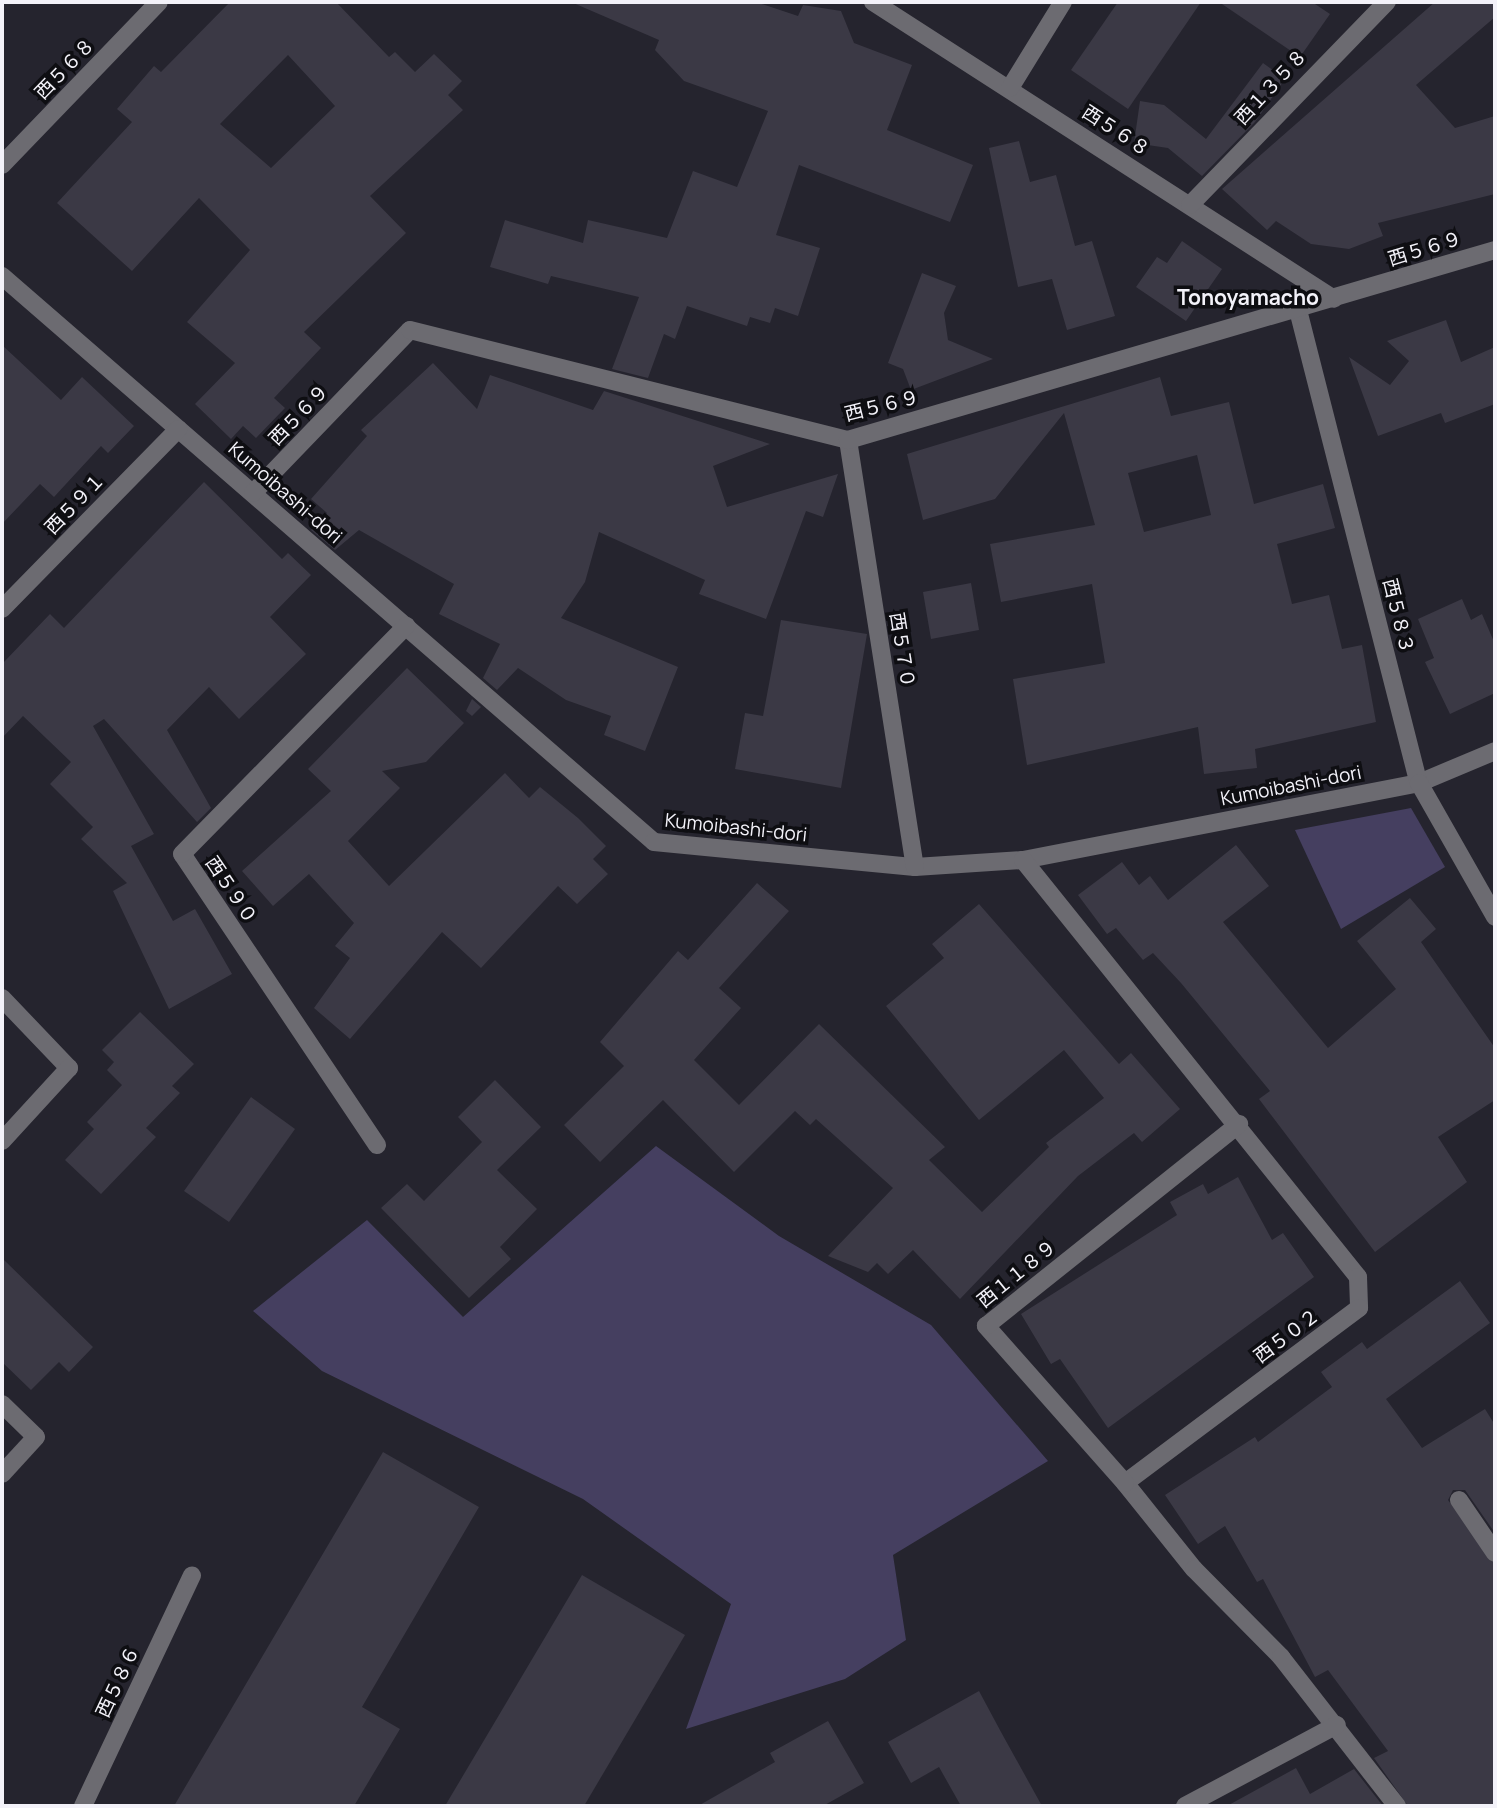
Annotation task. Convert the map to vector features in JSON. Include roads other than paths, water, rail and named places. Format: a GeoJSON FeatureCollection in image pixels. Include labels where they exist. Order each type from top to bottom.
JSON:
{"type":"FeatureCollection","features":[{"type":"Feature","properties":{"kind":"street","name":"西５６８"},"geometry":{"type":"LineString","coordinates":[[2,165],[159,2]]}},
{"type":"Feature","properties":{"kind":"street","name":"西５６８"},"geometry":{"type":"LineString","coordinates":[[873,2],[1334,299]]}},
{"type":"Feature","properties":{"kind":"street"},"geometry":{"type":"LineString","coordinates":[[1010,88],[1063,2]]}},
{"type":"Feature","properties":{"kind":"street","name":"西１３５８"},"geometry":{"type":"LineString","coordinates":[[1191,205],[1387,2]]}},
{"type":"Feature","properties":{"kind":"street","name":"西５６９"},"geometry":{"type":"LineString","coordinates":[[253,493],[410,330],[848,440],[1495,250]]}},
{"type":"Feature","properties":{"kind":"street","name":"Kumoibashi-dori"},"geometry":{"type":"LineString","coordinates":[[2,276],[654,842],[915,867],[1023,860],[1419,783],[1495,751]]}},
{"type":"Feature","properties":{"kind":"street","name":"西５８３"},"geometry":{"type":"LineString","coordinates":[[1298,310],[1419,783],[1495,917]]}},
{"type":"Feature","properties":{"kind":"street","name":"西５９１"},"geometry":{"type":"LineString","coordinates":[[2,609],[178,429]]}},
{"type":"Feature","properties":{"kind":"street","name":"西５７０"},"geometry":{"type":"LineString","coordinates":[[848,440],[915,867]]}},
{"type":"Feature","properties":{"kind":"street","name":"西５９０"},"geometry":{"type":"LineString","coordinates":[[377,1145],[182,854],[406,626]]}},
{"type":"Feature","properties":{"kind":"street","name":"西５０２"},"geometry":{"type":"LineString","coordinates":[[1023,860],[1239,1124],[1358,1277],[1360,1308],[1125,1483]]}},
{"type":"Feature","properties":{"kind":"street"},"geometry":{"type":"LineString","coordinates":[[2,998],[69,1068],[2,1141]]}},
{"type":"Feature","properties":{"kind":"street","name":"西１１８９"},"geometry":{"type":"LineString","coordinates":[[1125,1483],[986,1326],[1239,1124]]}},
{"type":"Feature","properties":{"kind":"street"},"geometry":{"type":"LineString","coordinates":[[2,1404],[36,1437],[2,1474]]}},
{"type":"Feature","properties":{"kind":"street"},"geometry":{"type":"LineString","coordinates":[[1125,1483],[1337,1725],[1397,1806]]}},
{"type":"Feature","properties":{"kind":"street"},"geometry":{"type":"LineString","coordinates":[[1459,1500],[1495,1553]]}},
{"type":"Feature","properties":{"kind":"street","name":"西５８６"},"geometry":{"type":"LineString","coordinates":[[83,1806],[192,1575]]}},
{"type":"Feature","properties":{"kind":"street"},"geometry":{"type":"LineString","coordinates":[[1185,1806],[1337,1725]]}},
{"type":"Feature","properties":{"kind":"district","name":"Tonoyamacho"},"geometry":{"type":"Point","coordinates":[1248,297]}}]}
